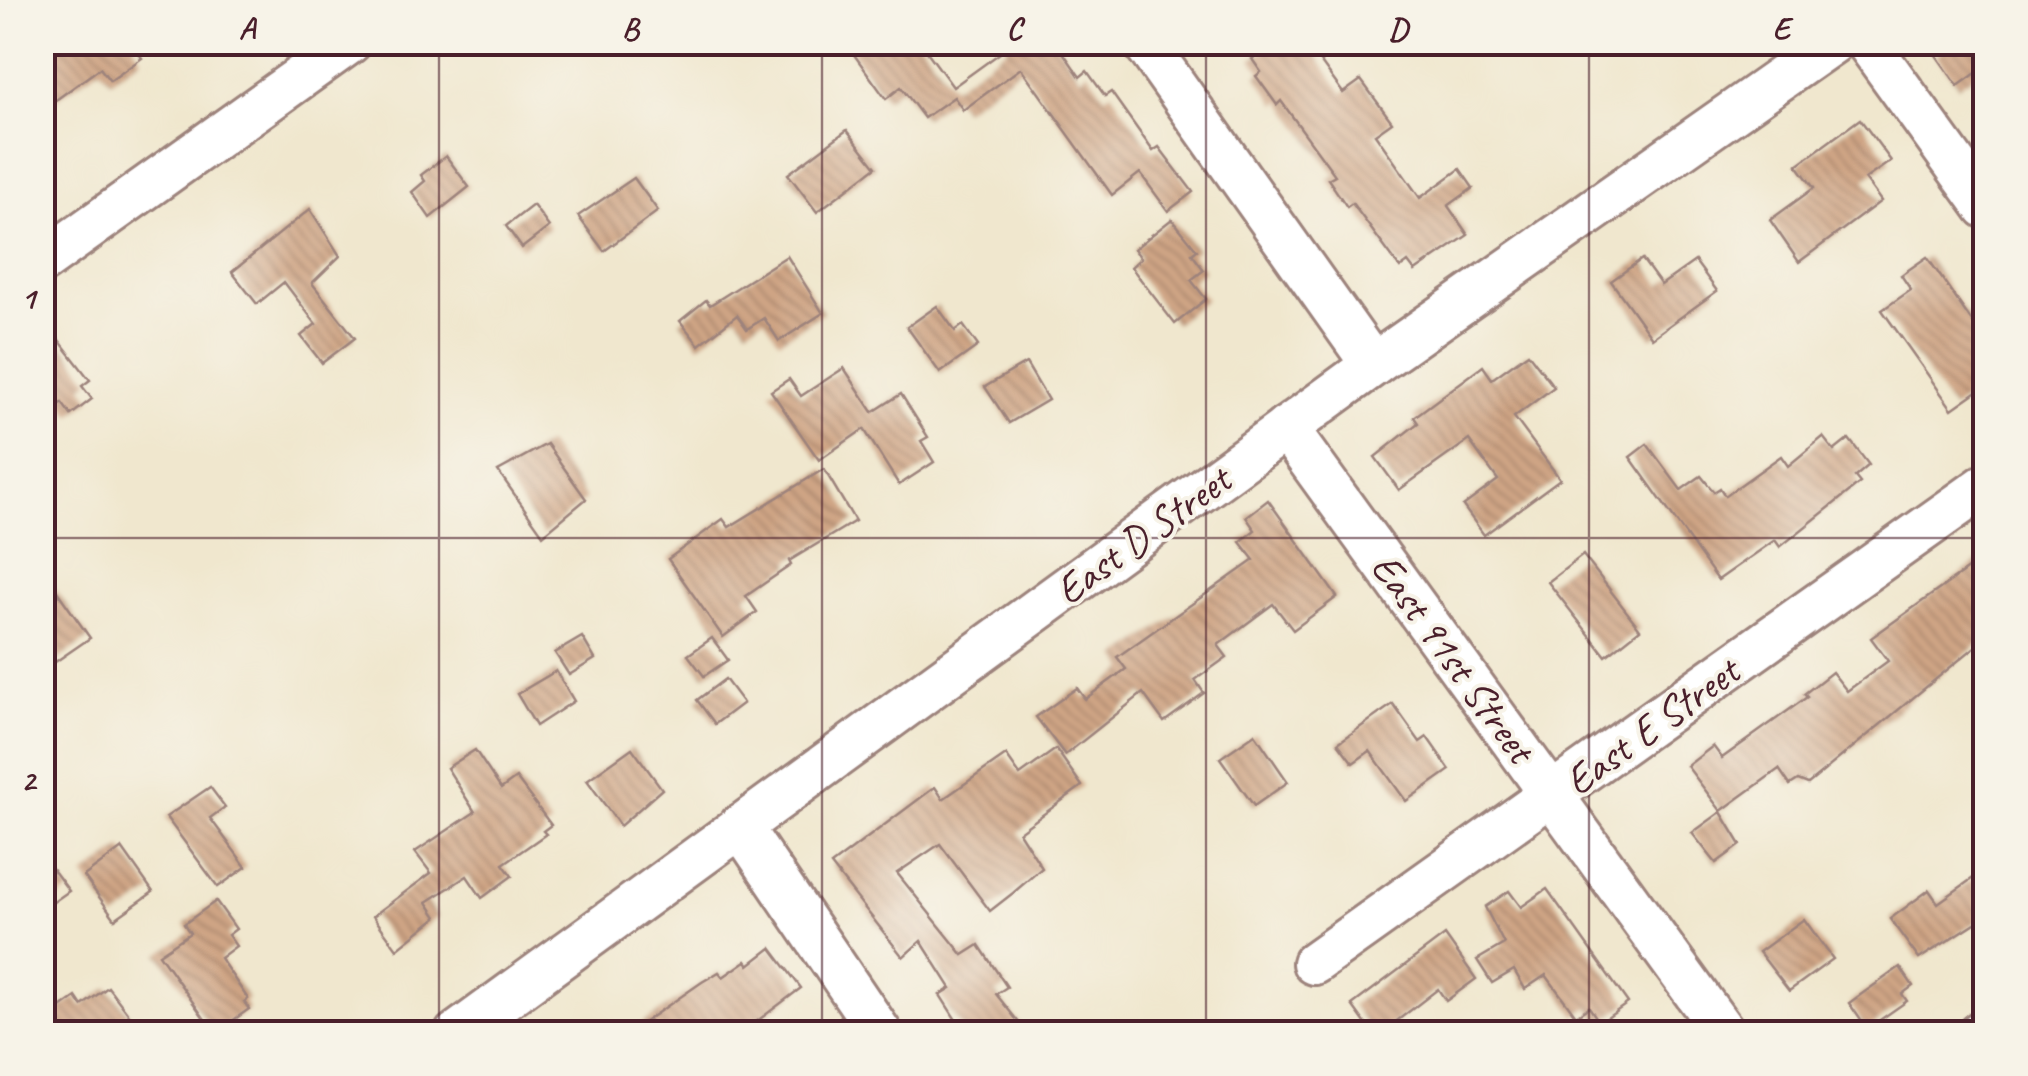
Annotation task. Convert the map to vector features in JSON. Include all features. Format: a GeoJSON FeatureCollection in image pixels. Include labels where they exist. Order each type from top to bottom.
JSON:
{"type":"FeatureCollection","features":[{"type":"Feature","properties":{"kind":"street"},"geometry":{"type":"LineString","coordinates":[[42,262],[350,42]]}},
{"type":"Feature","properties":{"kind":"street"},"geometry":{"type":"LineString","coordinates":[[1144,42],[1373,366]]}},
{"type":"Feature","properties":{"kind":"street","name":"East D Street"},"geometry":{"type":"LineString","coordinates":[[456,1034],[1286,428],[1833,42]]}},
{"type":"Feature","properties":{"kind":"street"},"geometry":{"type":"LineString","coordinates":[[1866,42],[1986,207]]}},
{"type":"Feature","properties":{"kind":"street","name":"East 91st Street"},"geometry":{"type":"LineString","coordinates":[[1286,428],[1725,1034]]}},
{"type":"Feature","properties":{"kind":"street","name":"East E Street"},"geometry":{"type":"LineString","coordinates":[[1314,963],[1986,485]]}},
{"type":"Feature","properties":{"kind":"street"},"geometry":{"type":"LineString","coordinates":[[740,826],[881,1034]]}},
{"type":"Feature","properties":{"kind":"street"},"geometry":{"type":"LineString","coordinates":[[1979,1034],[1986,1029]]}},
{"type":"Feature","properties":{"kind":"building"},"geometry":{"type":"Polygon","coordinates":[[[42,42],[136,42],[133,45],[142,58],[110,81],[100,68],[42,110],[42,42]]]}},
{"type":"Feature","properties":{"kind":"building"},"geometry":{"type":"Polygon","coordinates":[[[845,42],[920,42],[953,87],[1007,48],[1003,42],[1056,42],[1080,77],[1087,71],[1105,96],[1111,92],[1153,151],[1159,147],[1193,192],[1168,211],[1140,173],[1112,195],[1021,68],[963,110],[954,97],[924,118],[901,87],[886,99],[845,42]]]}},
{"type":"Feature","properties":{"kind":"building"},"geometry":{"type":"Polygon","coordinates":[[[1275,42],[1306,42],[1343,93],[1361,80],[1392,122],[1375,134],[1420,198],[1460,169],[1473,188],[1448,206],[1468,235],[1415,271],[1408,262],[1400,268],[1352,203],[1347,207],[1328,179],[1335,175],[1281,101],[1277,105],[1256,76],[1261,72],[1252,59],[1275,42]]]}},
{"type":"Feature","properties":{"kind":"building"},"geometry":{"type":"Polygon","coordinates":[[[1955,42],[1986,42],[1986,66],[1958,86],[1936,55],[1955,42]]]}},
{"type":"Feature","properties":{"kind":"building"},"geometry":{"type":"Polygon","coordinates":[[[1860,119],[1891,161],[1865,179],[1881,201],[1799,262],[1770,220],[1814,188],[1797,165],[1860,119]]]}},
{"type":"Feature","properties":{"kind":"building"},"geometry":{"type":"Polygon","coordinates":[[[847,130],[876,167],[817,212],[788,174],[847,130]]]}},
{"type":"Feature","properties":{"kind":"building"},"geometry":{"type":"Polygon","coordinates":[[[446,156],[469,187],[430,218],[412,192],[425,181],[421,175],[446,156]]]}},
{"type":"Feature","properties":{"kind":"building"},"geometry":{"type":"Polygon","coordinates":[[[634,178],[658,211],[604,251],[578,216],[634,178]]]}},
{"type":"Feature","properties":{"kind":"building"},"geometry":{"type":"Polygon","coordinates":[[[533,205],[549,227],[522,248],[506,226],[533,205]]]}},
{"type":"Feature","properties":{"kind":"building"},"geometry":{"type":"Polygon","coordinates":[[[310,209],[340,256],[312,283],[355,338],[322,363],[301,336],[316,324],[284,282],[257,304],[232,272],[310,209]]]}},
{"type":"Feature","properties":{"kind":"building"},"geometry":{"type":"Polygon","coordinates":[[[1172,219],[1197,250],[1192,254],[1204,270],[1191,280],[1206,299],[1175,324],[1131,267],[1141,258],[1134,249],[1172,219]]]}},
{"type":"Feature","properties":{"kind":"building"},"geometry":{"type":"Polygon","coordinates":[[[787,256],[823,313],[779,341],[764,318],[747,329],[737,315],[699,345],[680,321],[706,300],[710,305],[787,256]]]}},
{"type":"Feature","properties":{"kind":"building"},"geometry":{"type":"Polygon","coordinates":[[[1927,257],[1986,342],[1986,385],[1952,409],[1882,310],[1911,290],[1901,275],[1927,257]]]}},
{"type":"Feature","properties":{"kind":"building"},"geometry":{"type":"Polygon","coordinates":[[[1642,259],[1661,285],[1695,261],[1717,291],[1652,338],[1611,281],[1642,259]]]}},
{"type":"Feature","properties":{"kind":"building"},"geometry":{"type":"Polygon","coordinates":[[[937,306],[955,331],[963,325],[978,346],[940,373],[907,327],[937,306]]]}},
{"type":"Feature","properties":{"kind":"building"},"geometry":{"type":"Polygon","coordinates":[[[42,318],[90,380],[82,386],[92,399],[71,415],[62,403],[42,418],[42,318]]]}},
{"type":"Feature","properties":{"kind":"building"},"geometry":{"type":"Polygon","coordinates":[[[1528,353],[1554,387],[1514,417],[1560,479],[1484,535],[1463,506],[1498,480],[1469,440],[1399,490],[1375,457],[1418,423],[1414,417],[1483,366],[1492,379],[1528,353]]]}},
{"type":"Feature","properties":{"kind":"building"},"geometry":{"type":"Polygon","coordinates":[[[1026,363],[1048,400],[1009,423],[985,387],[1026,363]]]}},
{"type":"Feature","properties":{"kind":"building"},"geometry":{"type":"Polygon","coordinates":[[[844,368],[873,412],[901,394],[928,437],[921,441],[934,462],[899,485],[864,429],[819,460],[771,391],[789,379],[801,396],[844,368]]]}},
{"type":"Feature","properties":{"kind":"building"},"geometry":{"type":"Polygon","coordinates":[[[1823,437],[1834,451],[1849,439],[1869,465],[1855,477],[1860,483],[1780,547],[1775,540],[1718,580],[1630,457],[1647,444],[1681,490],[1701,476],[1714,492],[1720,488],[1725,496],[1781,456],[1788,466],[1823,437]]]}},
{"type":"Feature","properties":{"kind":"building"},"geometry":{"type":"Polygon","coordinates":[[[547,444],[586,499],[543,535],[498,471],[547,444]]]}},
{"type":"Feature","properties":{"kind":"building"},"geometry":{"type":"Polygon","coordinates":[[[824,469],[855,521],[789,561],[791,565],[746,596],[757,612],[723,637],[668,559],[723,519],[729,527],[824,469]]]}},
{"type":"Feature","properties":{"kind":"building"},"geometry":{"type":"Polygon","coordinates":[[[1268,500],[1337,597],[1293,630],[1273,604],[1218,645],[1227,657],[1195,680],[1204,693],[1164,722],[1143,693],[1065,755],[1036,717],[1077,688],[1085,699],[1126,669],[1117,657],[1254,560],[1240,542],[1255,530],[1246,517],[1268,500]]]}},
{"type":"Feature","properties":{"kind":"building"},"geometry":{"type":"Polygon","coordinates":[[[1583,555],[1640,629],[1606,656],[1548,582],[1583,555]]]}},
{"type":"Feature","properties":{"kind":"building"},"geometry":{"type":"Polygon","coordinates":[[[1986,556],[1986,638],[1808,784],[1798,780],[1790,785],[1779,769],[1721,811],[1687,766],[1713,746],[1722,758],[1807,697],[1804,694],[1832,672],[1847,691],[1888,661],[1871,638],[1986,556]]]}},
{"type":"Feature","properties":{"kind":"building"},"geometry":{"type":"Polygon","coordinates":[[[42,570],[90,638],[42,671],[42,570]]]}},
{"type":"Feature","properties":{"kind":"building"},"geometry":{"type":"Polygon","coordinates":[[[582,637],[595,659],[569,675],[555,653],[582,637]]]}},
{"type":"Feature","properties":{"kind":"building"},"geometry":{"type":"Polygon","coordinates":[[[712,638],[728,660],[704,676],[688,655],[712,638]]]}},
{"type":"Feature","properties":{"kind":"building"},"geometry":{"type":"Polygon","coordinates":[[[556,671],[574,701],[536,726],[517,694],[556,671]]]}},
{"type":"Feature","properties":{"kind":"building"},"geometry":{"type":"Polygon","coordinates":[[[725,679],[743,703],[715,724],[697,700],[725,679]]]}},
{"type":"Feature","properties":{"kind":"building"},"geometry":{"type":"Polygon","coordinates":[[[1393,704],[1420,742],[1427,737],[1450,770],[1406,801],[1370,751],[1353,763],[1338,743],[1393,704]]]}},
{"type":"Feature","properties":{"kind":"building"},"geometry":{"type":"Polygon","coordinates":[[[1255,734],[1288,782],[1254,806],[1220,758],[1255,734]]]}},
{"type":"Feature","properties":{"kind":"building"},"geometry":{"type":"Polygon","coordinates":[[[632,748],[662,789],[620,826],[587,780],[632,748]]]}},
{"type":"Feature","properties":{"kind":"building"},"geometry":{"type":"Polygon","coordinates":[[[1056,749],[1082,786],[1019,832],[1042,868],[990,911],[940,844],[897,873],[963,955],[979,945],[1007,987],[996,994],[1028,1034],[965,1034],[940,995],[951,988],[921,941],[903,957],[831,865],[935,787],[943,799],[1006,755],[1020,775],[1056,749]]]}},
{"type":"Feature","properties":{"kind":"building"},"geometry":{"type":"Polygon","coordinates":[[[475,750],[501,789],[516,778],[551,825],[543,831],[546,834],[503,864],[512,876],[482,898],[467,876],[427,902],[437,917],[397,949],[373,916],[431,873],[415,852],[475,812],[447,768],[475,750]]]}},
{"type":"Feature","properties":{"kind":"building"},"geometry":{"type":"Polygon","coordinates":[[[210,787],[225,807],[210,818],[246,867],[218,887],[166,817],[210,787]]]}},
{"type":"Feature","properties":{"kind":"building"},"geometry":{"type":"Polygon","coordinates":[[[1721,812],[1741,845],[1716,863],[1692,833],[1721,812]]]}},
{"type":"Feature","properties":{"kind":"building"},"geometry":{"type":"Polygon","coordinates":[[[122,848],[153,892],[115,919],[84,876],[122,848]]]}},
{"type":"Feature","properties":{"kind":"building"},"geometry":{"type":"Polygon","coordinates":[[[42,855],[69,891],[42,910],[42,855]]]}},
{"type":"Feature","properties":{"kind":"building"},"geometry":{"type":"Polygon","coordinates":[[[1986,869],[1986,916],[1919,959],[1890,919],[1929,890],[1938,903],[1986,869]]]}},
{"type":"Feature","properties":{"kind":"building"},"geometry":{"type":"Polygon","coordinates":[[[1547,889],[1628,1003],[1600,1023],[1589,1007],[1576,1016],[1546,975],[1525,989],[1514,970],[1492,983],[1477,960],[1504,944],[1485,907],[1509,891],[1521,907],[1547,889]]]}},
{"type":"Feature","properties":{"kind":"building"},"geometry":{"type":"Polygon","coordinates":[[[216,901],[236,929],[228,935],[236,946],[220,958],[248,999],[244,1002],[249,1009],[221,1029],[217,1023],[211,1028],[159,954],[190,933],[184,924],[216,901]]]}},
{"type":"Feature","properties":{"kind":"building"},"geometry":{"type":"Polygon","coordinates":[[[1804,919],[1833,959],[1789,991],[1759,952],[1804,919]]]}},
{"type":"Feature","properties":{"kind":"building"},"geometry":{"type":"Polygon","coordinates":[[[1445,935],[1476,979],[1446,1001],[1438,989],[1380,1034],[1373,1034],[1352,1005],[1445,935]]]}},
{"type":"Feature","properties":{"kind":"building"},"geometry":{"type":"Polygon","coordinates":[[[771,948],[801,988],[740,1034],[627,1034],[702,982],[719,972],[723,977],[746,961],[749,965],[771,948]]]}},
{"type":"Feature","properties":{"kind":"building"},"geometry":{"type":"Polygon","coordinates":[[[1900,967],[1913,986],[1902,994],[1907,1001],[1867,1029],[1849,1003],[1900,967]]]}},
{"type":"Feature","properties":{"kind":"building"},"geometry":{"type":"Polygon","coordinates":[[[108,987],[133,1020],[114,1034],[64,1034],[51,1015],[76,997],[82,1006],[108,987]]]}}]}
